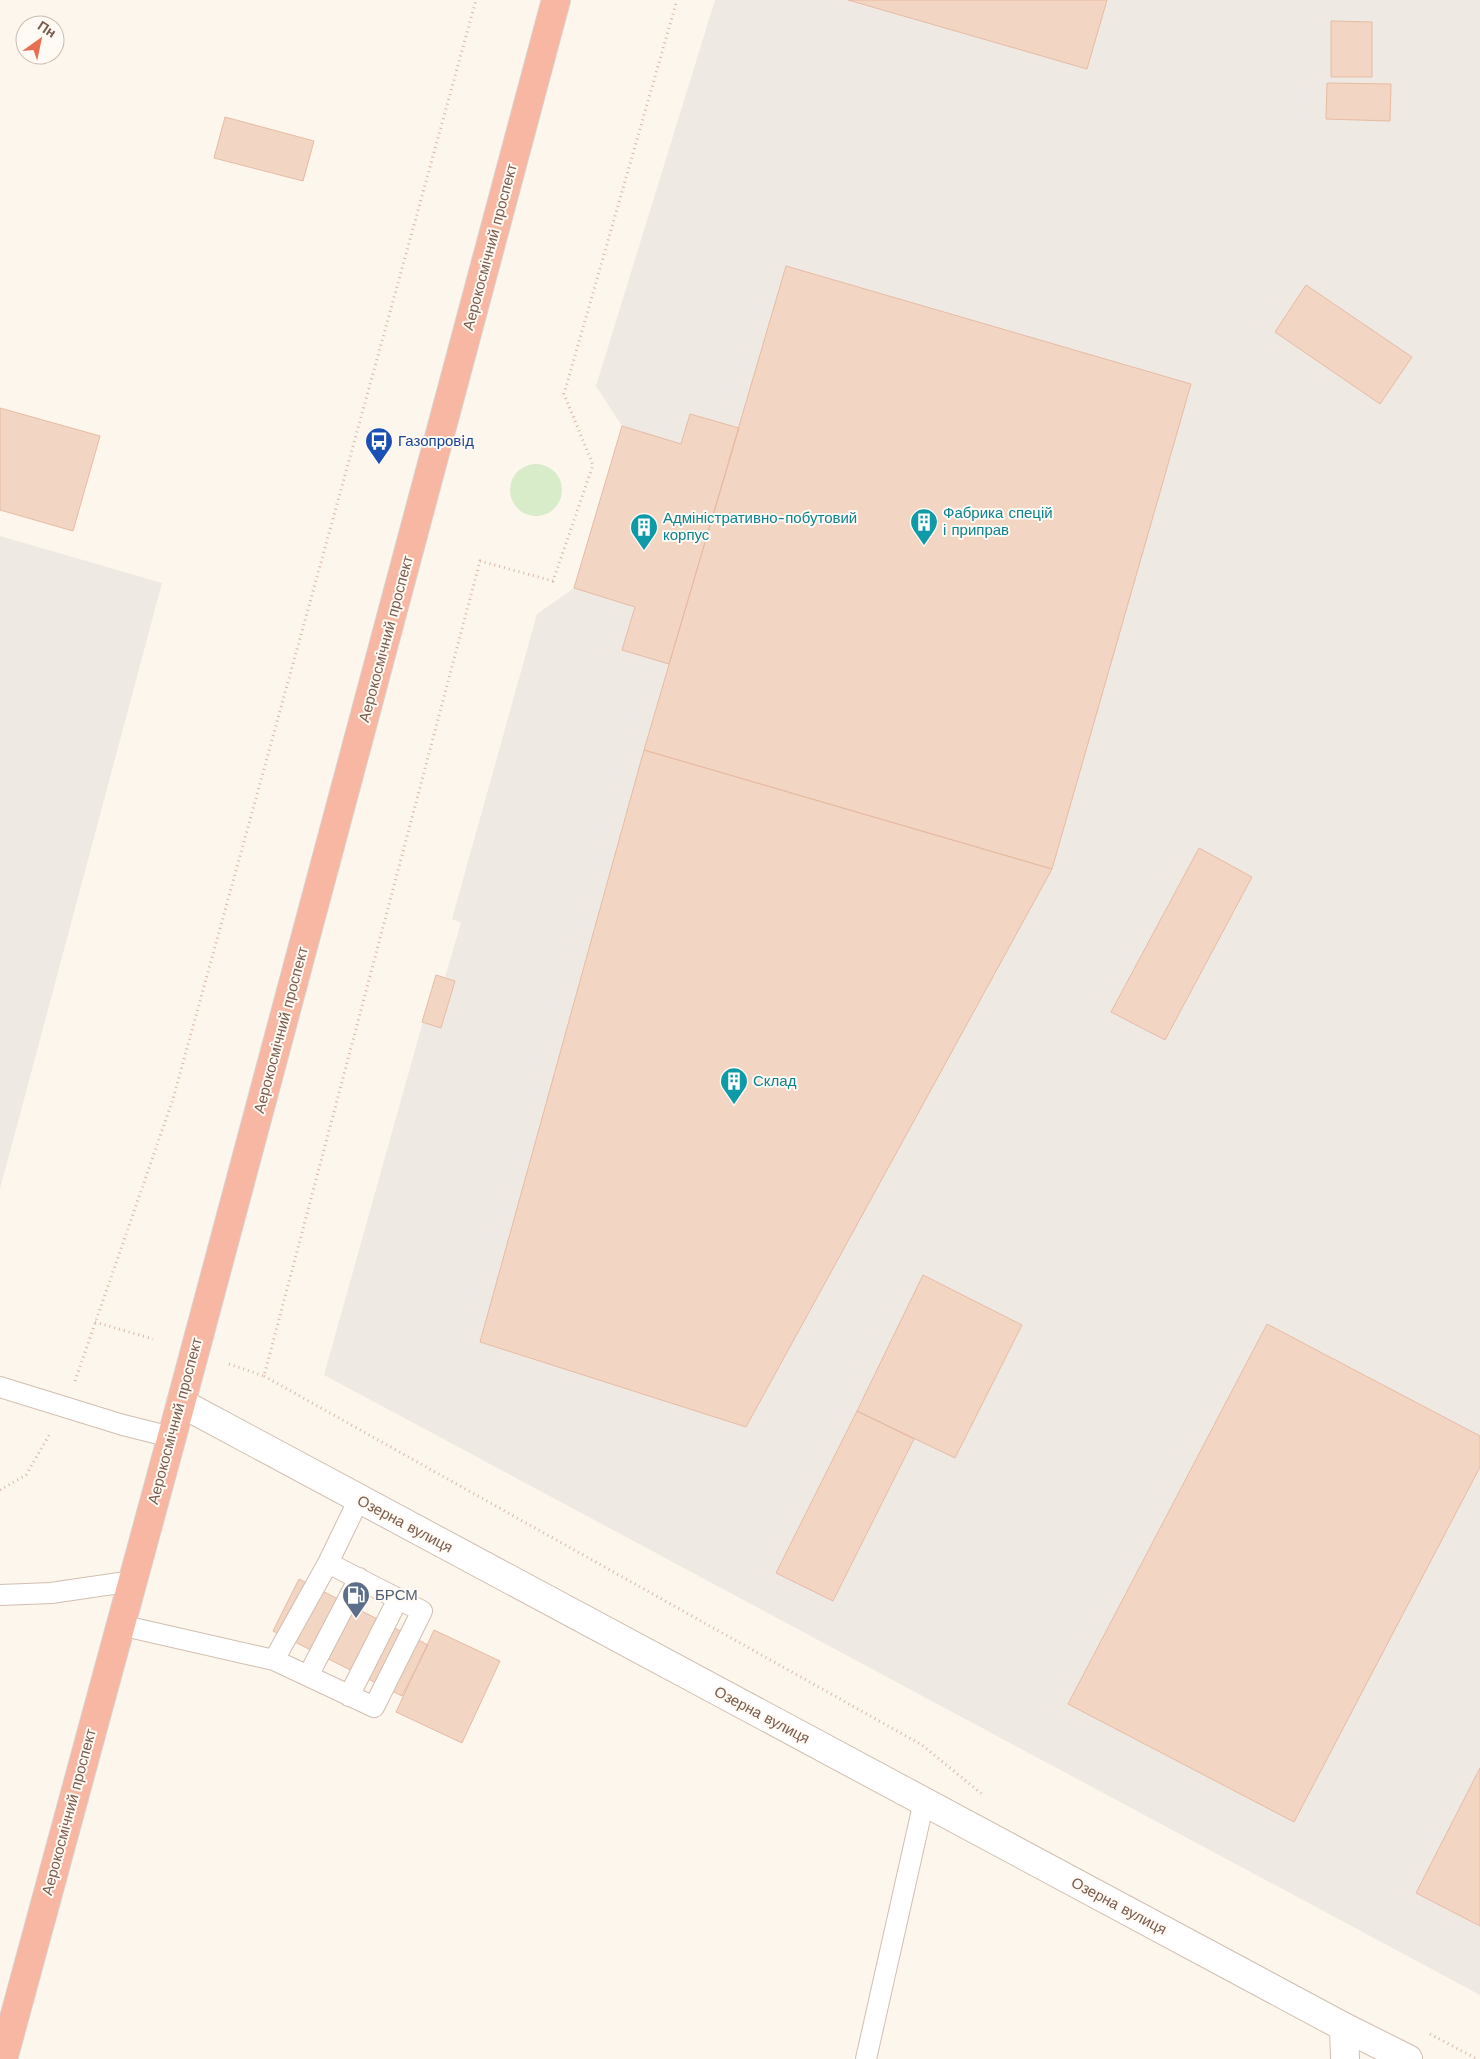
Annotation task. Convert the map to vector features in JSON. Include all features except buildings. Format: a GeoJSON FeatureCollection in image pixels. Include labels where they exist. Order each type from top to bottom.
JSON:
{"type":"FeatureCollection","features":[{"type":"Feature","properties":{"kind":"highway","name":"Аерокосмічний проспект"},"geometry":{"type":"LineString","coordinates":[[3,2059],[181,1403],[556,0]]}},
{"type":"Feature","properties":{"kind":"street","name":"Озерна вулиця"},"geometry":{"type":"LineString","coordinates":[[181,1403],[1344,2027],[1408,2059]]}},
{"type":"Feature","properties":{"kind":"street"},"geometry":{"type":"LineString","coordinates":[[1344,2027],[1345,2059]]}},
{"type":"Feature","properties":{"kind":"lane"},"geometry":{"type":"LineString","coordinates":[[0,1387],[171,1437]]}},
{"type":"Feature","properties":{"kind":"lane"},"geometry":{"type":"LineString","coordinates":[[274,1660],[328,1562],[359,1499]]}},
{"type":"Feature","properties":{"kind":"lane"},"geometry":{"type":"LineString","coordinates":[[120,1625],[274,1660],[374,1707],[422,1611],[328,1562]]}},
{"type":"Feature","properties":{"kind":"lane"},"geometry":{"type":"LineString","coordinates":[[308,1676],[359,1578]]}},
{"type":"Feature","properties":{"kind":"lane"},"geometry":{"type":"LineString","coordinates":[[0,1595],[51,1593],[133,1581]]}},
{"type":"Feature","properties":{"kind":"lane"},"geometry":{"type":"LineString","coordinates":[[349,1696],[398,1598]]}},
{"type":"Feature","properties":{"kind":"lane"},"geometry":{"type":"LineString","coordinates":[[866,2059],[924,1801]]}},
{"type":"Feature","properties":{"kind":"path"},"geometry":{"type":"LineString","coordinates":[[0,1490],[26,1475],[66,1407],[173,1099],[476,0]]}},
{"type":"Feature","properties":{"kind":"path"},"geometry":{"type":"LineString","coordinates":[[264,1376],[480,561],[553,581],[593,465],[564,394],[677,0]]}},
{"type":"Feature","properties":{"kind":"path"},"geometry":{"type":"LineString","coordinates":[[95,1322],[153,1339]]}},
{"type":"Feature","properties":{"kind":"path"},"geometry":{"type":"LineString","coordinates":[[229,1364],[264,1376],[922,1745],[986,1798]]}},
{"type":"Feature","properties":{"kind":"path"},"geometry":{"type":"LineString","coordinates":[[1424,2031],[1477,2059]]}},
{"type":"Feature","properties":{"kind":"shaded area"},"geometry":{"type":"Polygon","coordinates":[[[715,0],[1480,0],[1480,1995],[324,1375],[436,975],[445,977],[461,923],[452,919],[537,614],[574,588],[622,426],[596,386],[715,0]]]}},
{"type":"Feature","properties":{"kind":"shaded area"},"geometry":{"type":"Polygon","coordinates":[[[0,536],[162,583],[0,1189],[0,536]]]}},
{"type":"Feature","properties":{"kind":"green space"},"geometry":{"type":"Polygon","coordinates":[[[531,464],[541,464],[551,468],[558,475],[562,490],[558,505],[551,512],[541,516],[531,516],[521,512],[514,505],[510,495],[510,485],[514,475],[521,468],[531,464]]]}},
{"type":"Feature","properties":{"kind":"place","name":"Газопровiд"},"geometry":{"type":"Point","coordinates":[379,465]}},
{"type":"Feature","properties":{"kind":"place","name":"Фабрика спецій і приправ"},"geometry":{"type":"Point","coordinates":[924,546]}},
{"type":"Feature","properties":{"kind":"place","name":"Адміністративно-побутовий корпус"},"geometry":{"type":"Point","coordinates":[644,551]}},
{"type":"Feature","properties":{"kind":"place","name":"Склад"},"geometry":{"type":"Point","coordinates":[734,1105]}},
{"type":"Feature","properties":{"kind":"place","name":"БРСМ"},"geometry":{"type":"Point","coordinates":[356,1619]}}]}
